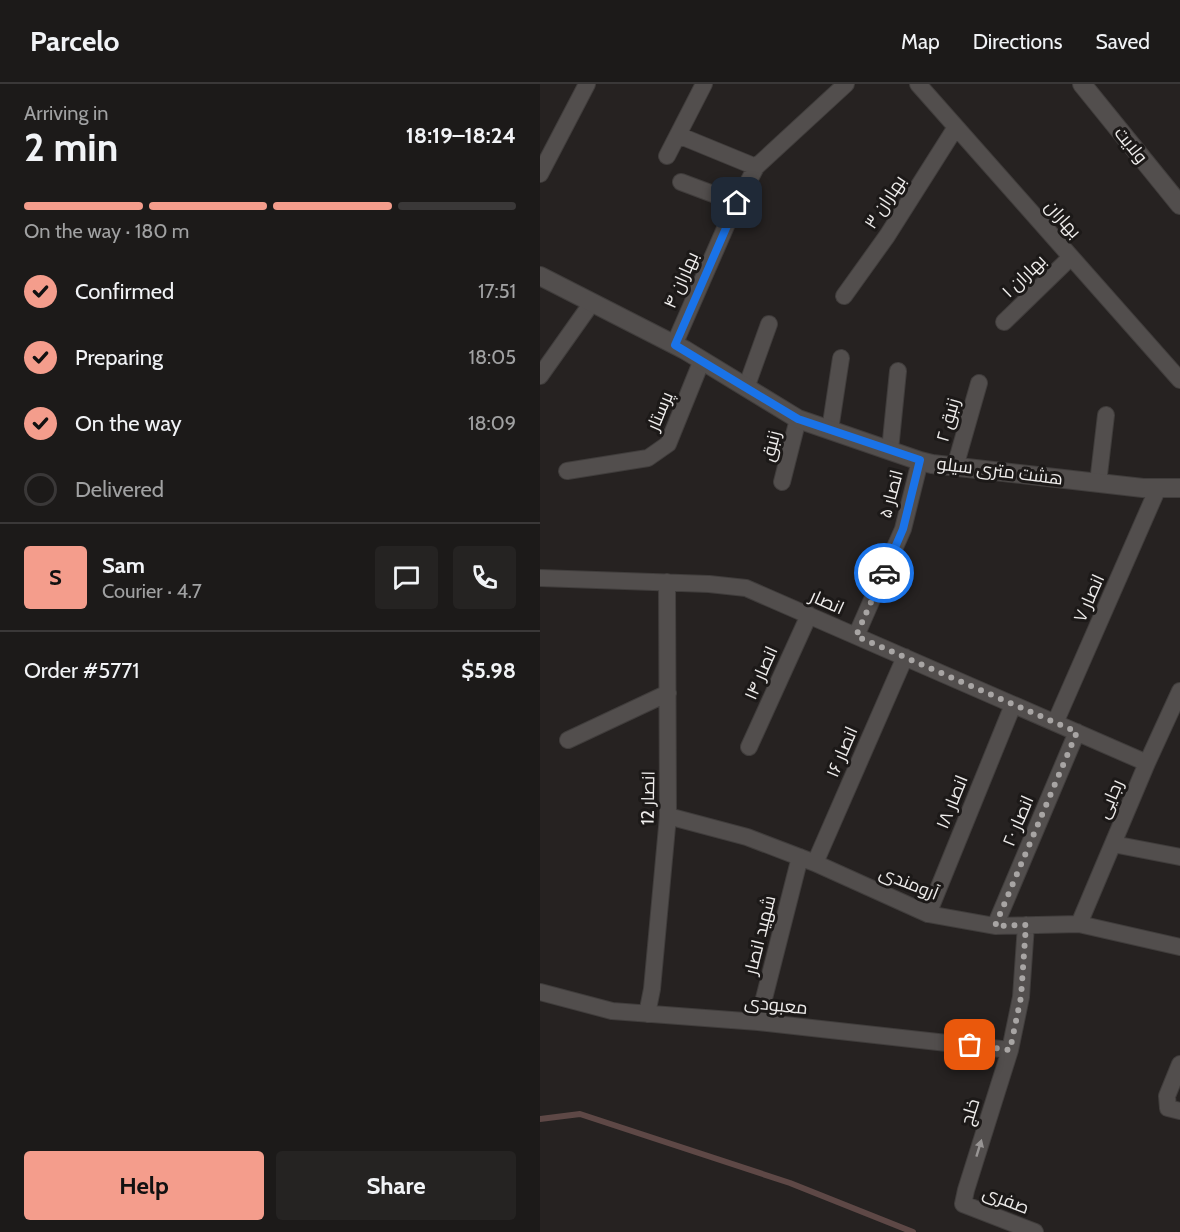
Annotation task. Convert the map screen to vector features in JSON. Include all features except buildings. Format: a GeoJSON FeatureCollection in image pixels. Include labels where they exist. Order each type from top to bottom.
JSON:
{"type":"FeatureCollection","features":[{"type":"Feature","properties":{"kind":"street"},"geometry":{"type":"LineString","coordinates":[[540,174],[587,84]]}},
{"type":"Feature","properties":{"kind":"street"},"geometry":{"type":"LineString","coordinates":[[667,156],[704,84]]}},
{"type":"Feature","properties":{"kind":"street","name":"بهاران ۴"},"geometry":{"type":"LineString","coordinates":[[675,345],[737,203],[756,167],[846,84]]}},
{"type":"Feature","properties":{"kind":"street","name":"بهاران"},"geometry":{"type":"LineString","coordinates":[[918,84],[1180,380]]}},
{"type":"Feature","properties":{"kind":"street","name":"ولایت"},"geometry":{"type":"LineString","coordinates":[[1082,84],[1180,205]]}},
{"type":"Feature","properties":{"kind":"street","name":"بهاران ۳"},"geometry":{"type":"LineString","coordinates":[[844,296],[887,236],[956,127]]}},
{"type":"Feature","properties":{"kind":"street"},"geometry":{"type":"LineString","coordinates":[[678,135],[756,167]]}},
{"type":"Feature","properties":{"kind":"street"},"geometry":{"type":"LineString","coordinates":[[681,182],[737,203]]}},
{"type":"Feature","properties":{"kind":"street","name":"۱ بهاران"},"geometry":{"type":"LineString","coordinates":[[1004,322],[1071,257]]}},
{"type":"Feature","properties":{"kind":"street","name":"هشت متری سیلو"},"geometry":{"type":"LineString","coordinates":[[540,276],[675,345],[798,419],[932,464],[1098,483],[1180,488]]}},
{"type":"Feature","properties":{"kind":"street"},"geometry":{"type":"LineString","coordinates":[[540,376],[591,303]]}},
{"type":"Feature","properties":{"kind":"street"},"geometry":{"type":"LineString","coordinates":[[746,388],[769,324]]}},
{"type":"Feature","properties":{"kind":"street"},"geometry":{"type":"LineString","coordinates":[[830,430],[840,358]]}},
{"type":"Feature","properties":{"kind":"street","name":"پرستار"},"geometry":{"type":"LineString","coordinates":[[567,471],[648,458],[668,444],[702,360]]}},
{"type":"Feature","properties":{"kind":"street"},"geometry":{"type":"LineString","coordinates":[[890,450],[898,371]]}},
{"type":"Feature","properties":{"kind":"street","name":"زنبق ۲"},"geometry":{"type":"LineString","coordinates":[[956,467],[979,383]]}},
{"type":"Feature","properties":{"kind":"street"},"geometry":{"type":"LineString","coordinates":[[1098,483],[1106,415]]}},
{"type":"Feature","properties":{"kind":"street","name":"زنبق"},"geometry":{"type":"LineString","coordinates":[[782,482],[798,419]]}},
{"type":"Feature","properties":{"kind":"street","name":"انصار ۵"},"geometry":{"type":"LineString","coordinates":[[856,636],[903,529],[920,460]]}},
{"type":"Feature","properties":{"kind":"street","name":"انصار ۷"},"geometry":{"type":"LineString","coordinates":[[1055,723],[1158,488]]}},
{"type":"Feature","properties":{"kind":"street","name":"انصار"},"geometry":{"type":"LineString","coordinates":[[540,578],[667,582],[746,588],[1147,763]]}},
{"type":"Feature","properties":{"kind":"street","name":"انصار 12"},"geometry":{"type":"LineString","coordinates":[[646,1014],[652,989],[668,816],[667,582]]}},
{"type":"Feature","properties":{"kind":"street","name":"انصار ۱۴"},"geometry":{"type":"LineString","coordinates":[[750,747],[809,615]]}},
{"type":"Feature","properties":{"kind":"street","name":"انصار ۱۶"},"geometry":{"type":"LineString","coordinates":[[808,860],[905,657]]}},
{"type":"Feature","properties":{"kind":"street","name":"رجایی"},"geometry":{"type":"LineString","coordinates":[[1079,924],[1180,690]]}},
{"type":"Feature","properties":{"kind":"street"},"geometry":{"type":"LineString","coordinates":[[568,740],[668,693]]}},
{"type":"Feature","properties":{"kind":"street","name":"انصار ۱۸"},"geometry":{"type":"LineString","coordinates":[[928,914],[1013,705]]}},
{"type":"Feature","properties":{"kind":"street"},"geometry":{"type":"LineString","coordinates":[[1162,729],[1180,732]]}},
{"type":"Feature","properties":{"kind":"street","name":"انصار ۲۰"},"geometry":{"type":"LineString","coordinates":[[995,926],[1077,732]]}},
{"type":"Feature","properties":{"kind":"street","name":"آرومندی"},"geometry":{"type":"LineString","coordinates":[[668,816],[747,837],[808,860],[928,914],[995,926],[1079,924],[1180,947]]}},
{"type":"Feature","properties":{"kind":"street"},"geometry":{"type":"LineString","coordinates":[[1113,844],[1180,857]]}},
{"type":"Feature","properties":{"kind":"street","name":"شهید انصار"},"geometry":{"type":"LineString","coordinates":[[758,1022],[808,860]]}},
{"type":"Feature","properties":{"kind":"street","name":"خلج"},"geometry":{"type":"LineString","coordinates":[[963,1204],[1010,1050],[1021,997],[1026,925]]}},
{"type":"Feature","properties":{"kind":"street","name":"معبودی"},"geometry":{"type":"LineString","coordinates":[[540,992],[612,1011],[758,1022],[1010,1050]]}},
{"type":"Feature","properties":{"kind":"street"},"geometry":{"type":"LineString","coordinates":[[1180,1064],[1167,1096],[1168,1108],[1180,1111]]}},
{"type":"Feature","properties":{"kind":"street","name":"صفری"},"geometry":{"type":"LineString","coordinates":[[963,1204],[1035,1232]]}},
{"type":"Feature","properties":{"kind":"waterway"},"geometry":{"type":"LineString","coordinates":[[540,1119],[580,1114],[790,1183],[913,1232]]}},
{"type":"Feature","properties":{"kind":"way so far"},"geometry":{"type":"LineString","coordinates":[[884,573],[856,636],[1077,732],[995,926],[1026,925],[1021,997],[1010,1050],[970,1045]]}},
{"type":"Feature","properties":{"kind":"route"},"geometry":{"type":"LineString","coordinates":[[737,203],[675,345],[798,419],[920,460],[903,529],[884,573]]}}]}
